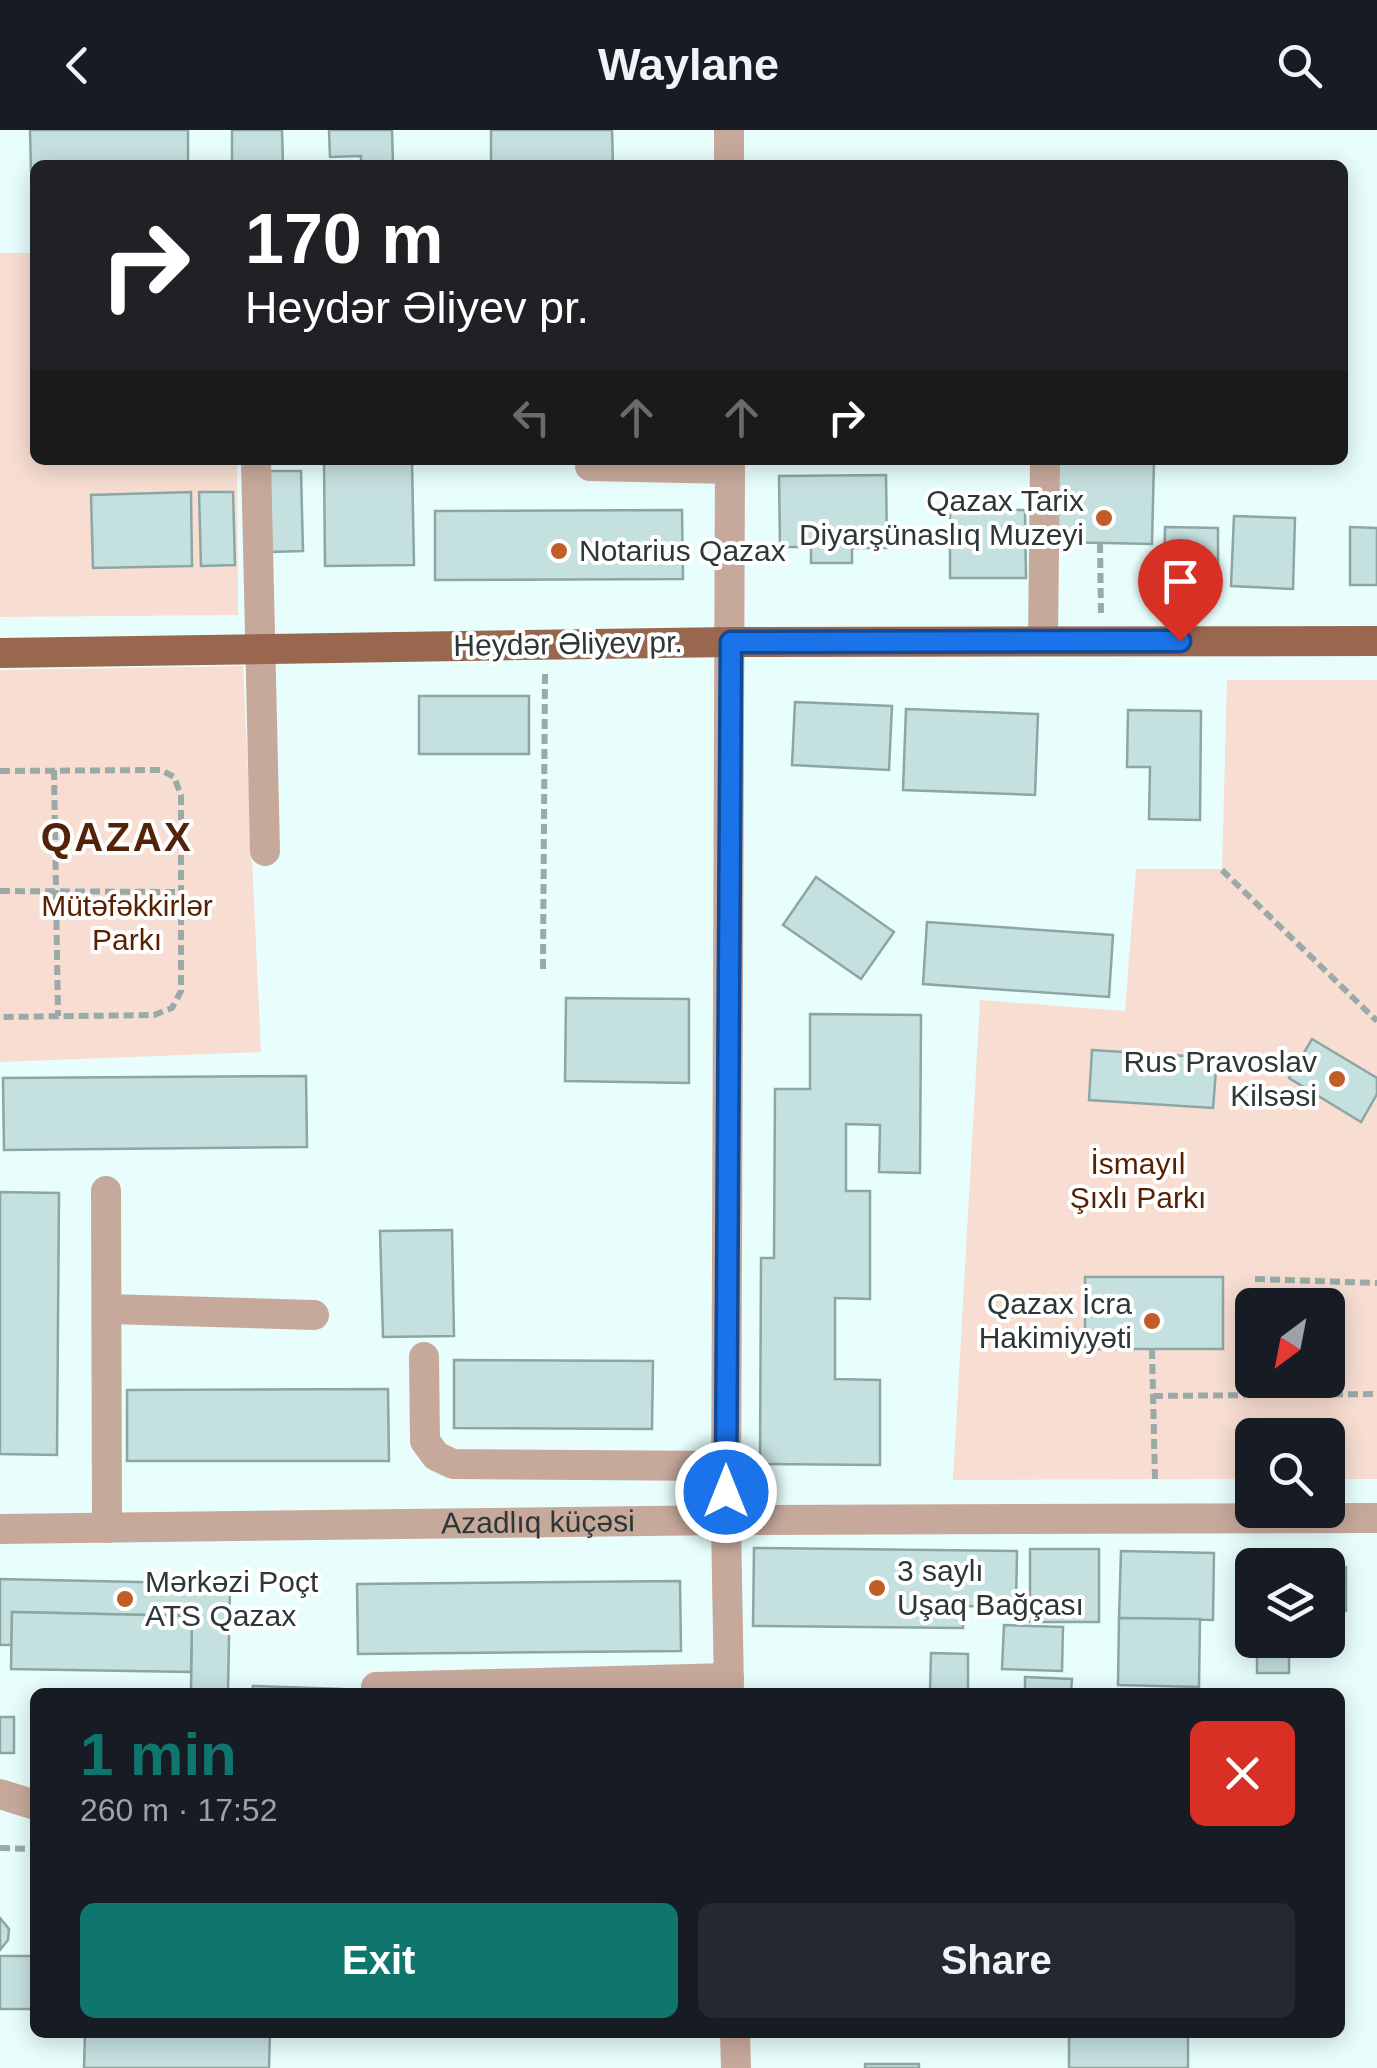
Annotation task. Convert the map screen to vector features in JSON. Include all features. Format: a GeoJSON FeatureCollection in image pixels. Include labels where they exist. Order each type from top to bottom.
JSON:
{"type":"FeatureCollection","features":[{"type":"Feature","properties":{"kind":"main road","name":"Heydər Əliyev pr."},"geometry":{"type":"LineString","coordinates":[[0,653],[731,642],[1377,641]]}},
{"type":"Feature","properties":{"kind":"street"},"geometry":{"type":"LineString","coordinates":[[729,130],[729,160]]}},
{"type":"Feature","properties":{"kind":"street"},"geometry":{"type":"LineString","coordinates":[[256,465],[264,851]]}},
{"type":"Feature","properties":{"kind":"street"},"geometry":{"type":"LineString","coordinates":[[590,466],[660,465]]}},
{"type":"Feature","properties":{"kind":"street"},"geometry":{"type":"LineString","coordinates":[[376,1687],[729,1685],[726,1466],[730,465]]}},
{"type":"Feature","properties":{"kind":"street"},"geometry":{"type":"LineString","coordinates":[[1043,642],[1045,465]]}},
{"type":"Feature","properties":{"kind":"street"},"geometry":{"type":"LineString","coordinates":[[106,1192],[107,1528]]}},
{"type":"Feature","properties":{"kind":"street"},"geometry":{"type":"LineString","coordinates":[[106,1309],[314,1315]]}},
{"type":"Feature","properties":{"kind":"street"},"geometry":{"type":"LineString","coordinates":[[424,1357],[426,1440],[436,1456],[453,1464],[726,1466]]}},
{"type":"Feature","properties":{"kind":"street","name":"Azadlıq küçəsi"},"geometry":{"type":"LineString","coordinates":[[0,1529],[726,1520],[1377,1518]]}},
{"type":"Feature","properties":{"kind":"street"},"geometry":{"type":"LineString","coordinates":[[0,1794],[30,1803]]}},
{"type":"Feature","properties":{"kind":"street"},"geometry":{"type":"LineString","coordinates":[[735,2038],[736,2068]]}},
{"type":"Feature","properties":{"kind":"path"},"geometry":{"type":"LineString","coordinates":[[1100,543],[1101,641]]}},
{"type":"Feature","properties":{"kind":"path"},"geometry":{"type":"LineString","coordinates":[[542,969],[546,645]]}},
{"type":"Feature","properties":{"kind":"path"},"geometry":{"type":"LineString","coordinates":[[54,770],[58,1016]]}},
{"type":"Feature","properties":{"kind":"path"},"geometry":{"type":"LineString","coordinates":[[0,771],[161,770],[174,777],[181,795],[180,991],[172,1008],[154,1014],[0,1017]]}},
{"type":"Feature","properties":{"kind":"path"},"geometry":{"type":"LineString","coordinates":[[1222,870],[1377,1020]]}},
{"type":"Feature","properties":{"kind":"path"},"geometry":{"type":"LineString","coordinates":[[0,892],[181,892]]}},
{"type":"Feature","properties":{"kind":"path"},"geometry":{"type":"LineString","coordinates":[[1255,1279],[1377,1284]]}},
{"type":"Feature","properties":{"kind":"path"},"geometry":{"type":"LineString","coordinates":[[1152,1349],[1156,1479]]}},
{"type":"Feature","properties":{"kind":"path"},"geometry":{"type":"LineString","coordinates":[[1153,1396],[1377,1394]]}},
{"type":"Feature","properties":{"kind":"path"},"geometry":{"type":"LineString","coordinates":[[0,1848],[30,1849]]}},
{"type":"Feature","properties":{"kind":"green space"},"geometry":{"type":"Polygon","coordinates":[[[0,253],[30,253],[30,465],[237,465],[238,615],[0,617],[0,253]]]}},
{"type":"Feature","properties":{"kind":"green space","name":"Mütəfəkkirlər Parkı"},"geometry":{"type":"Polygon","coordinates":[[[243,666],[261,1052],[0,1062],[0,670],[243,666]]]}},
{"type":"Feature","properties":{"kind":"green space","name":"İsmayıl Şıxlı Parkı"},"geometry":{"type":"Polygon","coordinates":[[[1227,680],[1377,680],[1377,1479],[1345,1479],[1345,1418],[1235,1418],[1235,1479],[953,1480],[980,1000],[1125,1011],[1136,869],[1222,869],[1227,680]]]}},
{"type":"Feature","properties":{"kind":"building"},"geometry":{"type":"Polygon","coordinates":[[[30,130],[188,130],[188,160],[31,160],[30,130]]]}},
{"type":"Feature","properties":{"kind":"building"},"geometry":{"type":"Polygon","coordinates":[[[232,130],[282,130],[283,160],[232,160],[232,130]]]}},
{"type":"Feature","properties":{"kind":"building"},"geometry":{"type":"Polygon","coordinates":[[[329,130],[392,130],[393,160],[330,157],[329,130]]]}},
{"type":"Feature","properties":{"kind":"building"},"geometry":{"type":"Polygon","coordinates":[[[491,130],[612,130],[613,160],[491,160],[491,130]]]}},
{"type":"Feature","properties":{"kind":"building"},"geometry":{"type":"Polygon","coordinates":[[[324,465],[412,465],[414,565],[325,566],[324,465]]]}},
{"type":"Feature","properties":{"kind":"building"},"geometry":{"type":"Polygon","coordinates":[[[1058,465],[1154,465],[1152,544],[1057,542],[1058,465]]]}},
{"type":"Feature","properties":{"kind":"building"},"geometry":{"type":"Polygon","coordinates":[[[268,471],[301,471],[303,551],[270,552],[268,471]]]}},
{"type":"Feature","properties":{"kind":"building"},"geometry":{"type":"Polygon","coordinates":[[[886,475],[887,548],[852,548],[852,563],[811,563],[811,547],[780,547],[779,476],[886,475]]]}},
{"type":"Feature","properties":{"kind":"building"},"geometry":{"type":"Polygon","coordinates":[[[191,492],[192,566],[93,568],[91,495],[191,492]]]}},
{"type":"Feature","properties":{"kind":"building"},"geometry":{"type":"Polygon","coordinates":[[[199,492],[233,492],[235,565],[201,566],[199,492]]]}},
{"type":"Feature","properties":{"kind":"building"},"geometry":{"type":"Polygon","coordinates":[[[682,510],[683,579],[435,580],[435,511],[682,510]]]}},
{"type":"Feature","properties":{"kind":"building"},"geometry":{"type":"Polygon","coordinates":[[[950,510],[1025,510],[1026,578],[950,578],[950,510]]]}},
{"type":"Feature","properties":{"kind":"building"},"geometry":{"type":"Polygon","coordinates":[[[1234,516],[1295,518],[1293,589],[1231,586],[1234,516]]]}},
{"type":"Feature","properties":{"kind":"building"},"geometry":{"type":"Polygon","coordinates":[[[1165,527],[1218,528],[1218,584],[1164,583],[1165,527]]]}},
{"type":"Feature","properties":{"kind":"building"},"geometry":{"type":"Polygon","coordinates":[[[1350,527],[1377,528],[1377,585],[1350,585],[1350,527]]]}},
{"type":"Feature","properties":{"kind":"building"},"geometry":{"type":"Polygon","coordinates":[[[419,696],[529,696],[529,754],[419,754],[419,696]]]}},
{"type":"Feature","properties":{"kind":"building"},"geometry":{"type":"Polygon","coordinates":[[[795,702],[892,706],[889,770],[792,765],[795,702]]]}},
{"type":"Feature","properties":{"kind":"building"},"geometry":{"type":"Polygon","coordinates":[[[906,709],[1038,714],[1035,795],[903,790],[906,709]]]}},
{"type":"Feature","properties":{"kind":"building"},"geometry":{"type":"Polygon","coordinates":[[[1128,710],[1201,711],[1200,820],[1149,819],[1150,767],[1127,767],[1128,710]]]}},
{"type":"Feature","properties":{"kind":"building"},"geometry":{"type":"Polygon","coordinates":[[[816,877],[894,932],[861,979],[783,925],[816,877]]]}},
{"type":"Feature","properties":{"kind":"building"},"geometry":{"type":"Polygon","coordinates":[[[927,922],[1113,935],[1109,997],[923,984],[927,922]]]}},
{"type":"Feature","properties":{"kind":"building"},"geometry":{"type":"Polygon","coordinates":[[[566,998],[689,999],[689,1083],[565,1081],[566,998]]]}},
{"type":"Feature","properties":{"kind":"building"},"geometry":{"type":"Polygon","coordinates":[[[810,1014],[921,1015],[920,1173],[879,1172],[880,1125],[846,1124],[846,1191],[870,1191],[870,1299],[835,1298],[835,1379],[880,1380],[880,1465],[760,1464],[761,1258],[774,1258],[775,1089],[810,1089],[810,1014]]]}},
{"type":"Feature","properties":{"kind":"building"},"geometry":{"type":"Polygon","coordinates":[[[1312,1039],[1377,1078],[1377,1094],[1361,1122],[1289,1078],[1312,1039]]]}},
{"type":"Feature","properties":{"kind":"building"},"geometry":{"type":"Polygon","coordinates":[[[1092,1050],[1217,1058],[1213,1108],[1089,1100],[1092,1050]]]}},
{"type":"Feature","properties":{"kind":"building"},"geometry":{"type":"Polygon","coordinates":[[[306,1076],[307,1147],[4,1150],[3,1078],[306,1076]]]}},
{"type":"Feature","properties":{"kind":"building"},"geometry":{"type":"Polygon","coordinates":[[[0,1192],[59,1193],[57,1455],[0,1454],[0,1192]]]}},
{"type":"Feature","properties":{"kind":"building"},"geometry":{"type":"Polygon","coordinates":[[[452,1230],[454,1336],[383,1337],[380,1231],[452,1230]]]}},
{"type":"Feature","properties":{"kind":"building"},"geometry":{"type":"Polygon","coordinates":[[[1085,1277],[1223,1277],[1223,1349],[1085,1349],[1085,1277]]]}},
{"type":"Feature","properties":{"kind":"building"},"geometry":{"type":"Polygon","coordinates":[[[454,1360],[653,1361],[652,1429],[454,1428],[454,1360]]]}},
{"type":"Feature","properties":{"kind":"building"},"geometry":{"type":"Polygon","coordinates":[[[388,1389],[389,1461],[127,1461],[127,1390],[388,1389]]]}},
{"type":"Feature","properties":{"kind":"building"},"geometry":{"type":"Polygon","coordinates":[[[754,1548],[1017,1551],[1016,1607],[963,1606],[963,1628],[753,1626],[754,1548]]]}},
{"type":"Feature","properties":{"kind":"building"},"geometry":{"type":"Polygon","coordinates":[[[1030,1549],[1099,1549],[1099,1622],[1030,1622],[1030,1549]]]}},
{"type":"Feature","properties":{"kind":"building"},"geometry":{"type":"Polygon","coordinates":[[[1121,1551],[1214,1553],[1213,1620],[1119,1618],[1121,1551]]]}},
{"type":"Feature","properties":{"kind":"building"},"geometry":{"type":"Polygon","coordinates":[[[0,1579],[230,1584],[228,1688],[191,1688],[192,1616],[12,1612],[12,1645],[0,1645],[0,1579]]]}},
{"type":"Feature","properties":{"kind":"building"},"geometry":{"type":"Polygon","coordinates":[[[680,1581],[681,1651],[358,1654],[357,1584],[680,1581]]]}},
{"type":"Feature","properties":{"kind":"building"},"geometry":{"type":"Polygon","coordinates":[[[12,1612],[192,1616],[191,1672],[11,1669],[12,1612]]]}},
{"type":"Feature","properties":{"kind":"building"},"geometry":{"type":"Polygon","coordinates":[[[1119,1618],[1200,1619],[1199,1687],[1118,1685],[1119,1618]]]}},
{"type":"Feature","properties":{"kind":"building"},"geometry":{"type":"Polygon","coordinates":[[[1004,1625],[1063,1627],[1062,1671],[1002,1669],[1004,1625]]]}},
{"type":"Feature","properties":{"kind":"building"},"geometry":{"type":"Polygon","coordinates":[[[931,1653],[968,1654],[968,1688],[930,1688],[931,1653]]]}},
{"type":"Feature","properties":{"kind":"building"},"geometry":{"type":"Polygon","coordinates":[[[1257,1658],[1289,1658],[1289,1673],[1257,1673],[1257,1658]]]}},
{"type":"Feature","properties":{"kind":"building"},"geometry":{"type":"Polygon","coordinates":[[[1025,1677],[1072,1679],[1071,1688],[1025,1688],[1025,1677]]]}},
{"type":"Feature","properties":{"kind":"building"},"geometry":{"type":"Polygon","coordinates":[[[0,1717],[14,1717],[14,1753],[0,1753],[0,1717]]]}},
{"type":"Feature","properties":{"kind":"building"},"geometry":{"type":"Polygon","coordinates":[[[0,1918],[9,1929],[8,1940],[0,1950],[0,1918]]]}},
{"type":"Feature","properties":{"kind":"building"},"geometry":{"type":"Polygon","coordinates":[[[0,1956],[30,1956],[30,2009],[0,2009],[0,1956]]]}},
{"type":"Feature","properties":{"kind":"building"},"geometry":{"type":"Polygon","coordinates":[[[85,2038],[270,2038],[269,2068],[84,2068],[85,2038]]]}},
{"type":"Feature","properties":{"kind":"building"},"geometry":{"type":"Polygon","coordinates":[[[1069,2038],[1188,2038],[1188,2068],[1069,2068],[1069,2038]]]}},
{"type":"Feature","properties":{"kind":"building"},"geometry":{"type":"Polygon","coordinates":[[[865,2064],[919,2064],[919,2068],[865,2068],[865,2064]]]}},
{"type":"Feature","properties":{"kind":"place","name":"Qazax Tarix Diyarşünaslıq Muzeyi"},"geometry":{"type":"Point","coordinates":[1104,518]}},
{"type":"Feature","properties":{"kind":"place","name":"Notarius Qazax"},"geometry":{"type":"Point","coordinates":[559,551]}},
{"type":"Feature","properties":{"kind":"place","name":"Rus Pravoslav Kilsəsi"},"geometry":{"type":"Point","coordinates":[1337,1079]}},
{"type":"Feature","properties":{"kind":"place","name":"Qazax İcra Hakimiyyəti"},"geometry":{"type":"Point","coordinates":[1152,1321]}},
{"type":"Feature","properties":{"kind":"place","name":"3 saylı Uşaq Bağçası"},"geometry":{"type":"Point","coordinates":[877,1588]}},
{"type":"Feature","properties":{"kind":"place","name":"Mərkəzi Poçt ATS Qazax"},"geometry":{"type":"Point","coordinates":[125,1599]}},
{"type":"Feature","properties":{"kind":"district","name":"QAZAX"},"geometry":{"type":"Point","coordinates":[117,837]}},
{"type":"Feature","properties":{"kind":"route"},"geometry":{"type":"LineString","coordinates":[[726,1492],[731,642],[1180,641]]}}]}
